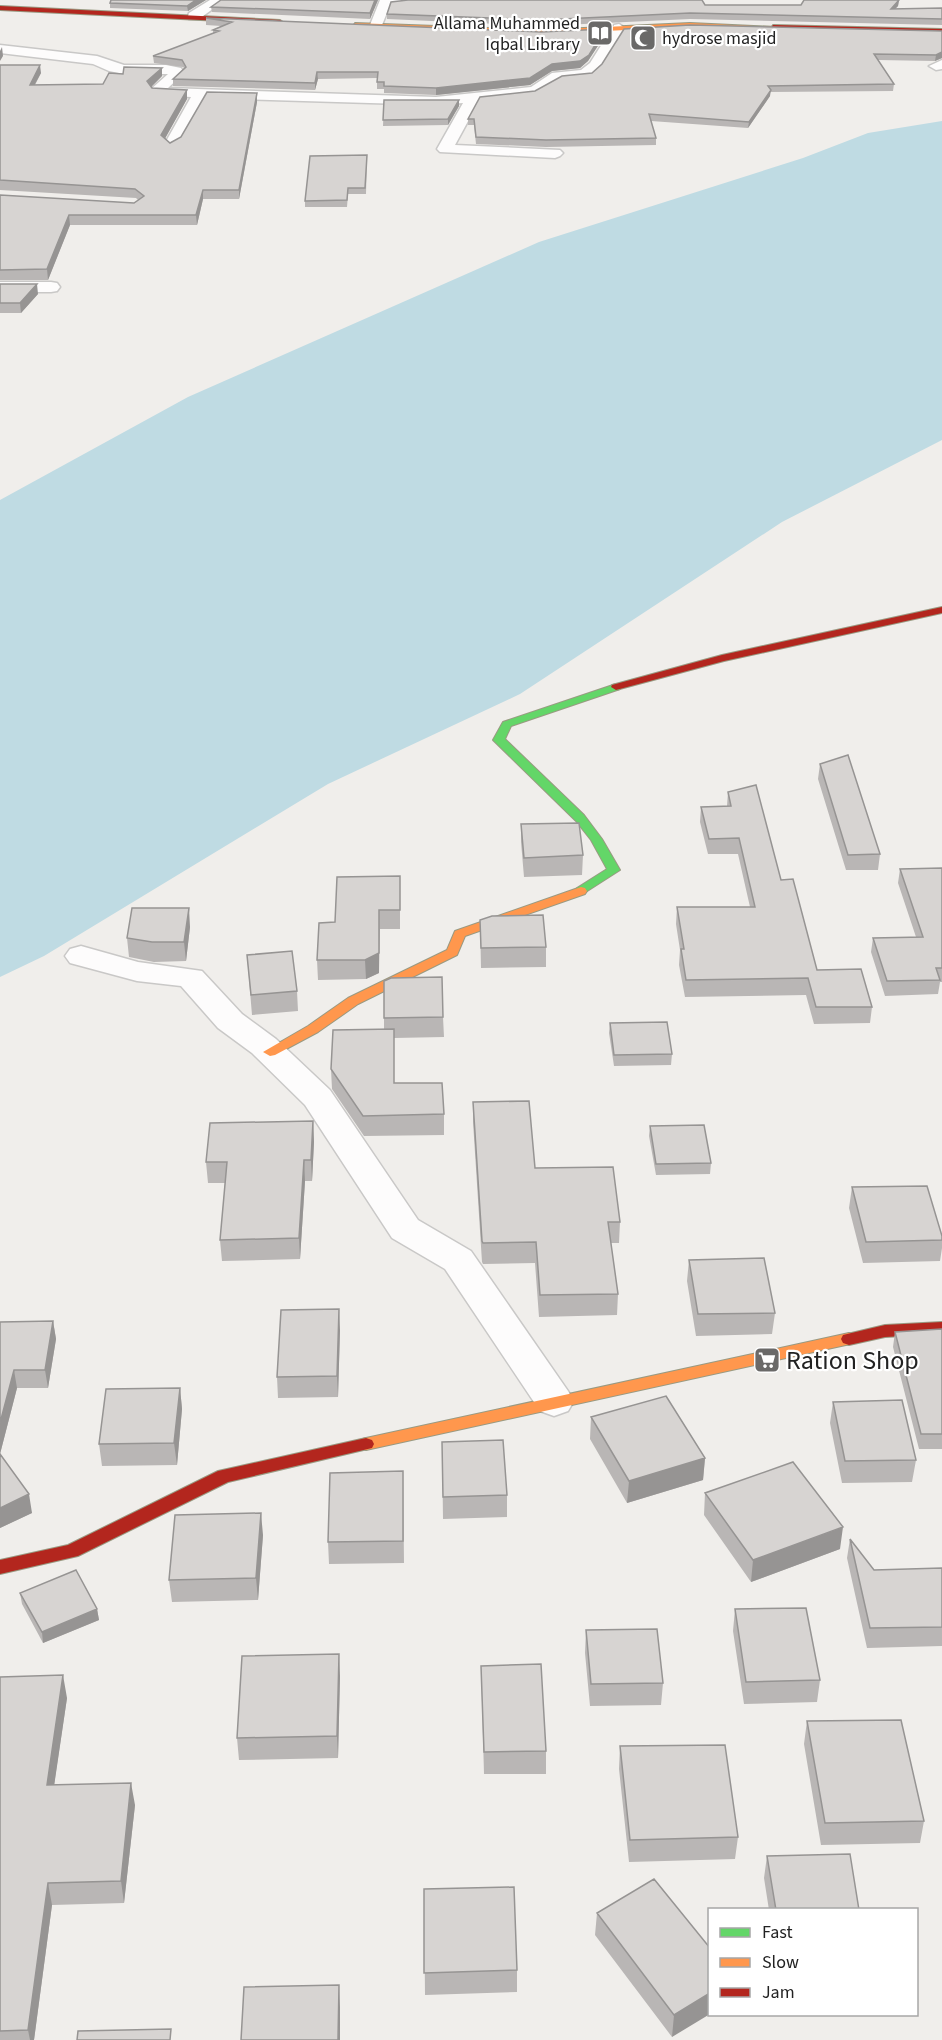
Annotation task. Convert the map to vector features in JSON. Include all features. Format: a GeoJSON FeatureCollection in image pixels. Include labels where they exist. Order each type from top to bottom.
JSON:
{"type":"FeatureCollection","features":[{"type":"Feature","properties":{"kind":"street"},"geometry":{"type":"LineString","coordinates":[[194,16],[219,0]]}},
{"type":"Feature","properties":{"kind":"street"},"geometry":{"type":"LineString","coordinates":[[376,25],[385,2],[407,0]]}},
{"type":"Feature","properties":{"kind":"street"},"geometry":{"type":"LineString","coordinates":[[0,8],[299,23]]}},
{"type":"Feature","properties":{"kind":"street"},"geometry":{"type":"LineString","coordinates":[[340,24],[541,32],[585,32],[690,25],[942,31]]}},
{"type":"Feature","properties":{"kind":"street"},"geometry":{"type":"LineString","coordinates":[[0,49],[97,60],[103,65],[115,68],[177,73],[156,91],[200,95],[436,101],[535,91],[558,76],[585,74],[595,66],[619,28]]}},
{"type":"Feature","properties":{"kind":"street"},"geometry":{"type":"LineString","coordinates":[[17,63],[33,53]]}},
{"type":"Feature","properties":{"kind":"street"},"geometry":{"type":"LineString","coordinates":[[95,80],[115,68]]}},
{"type":"Feature","properties":{"kind":"street"},"geometry":{"type":"LineString","coordinates":[[171,145],[200,95]]}},
{"type":"Feature","properties":{"kind":"street"},"geometry":{"type":"LineString","coordinates":[[473,98],[445,149],[555,153]]}},
{"type":"Feature","properties":{"kind":"street"},"geometry":{"type":"LineString","coordinates":[[0,287],[51,287]]}},
{"type":"Feature","properties":{"kind":"street"},"geometry":{"type":"LineString","coordinates":[[270,1052],[313,1029],[352,1001],[452,952],[460,934],[482,924],[593,886],[614,870],[601,844],[575,812],[512,755],[499,740],[507,724],[633,680],[804,639],[942,610]]}},
{"type":"Feature","properties":{"kind":"street"},"geometry":{"type":"LineString","coordinates":[[81,956],[136,971],[191,978],[230,1021],[270,1052],[318,1098],[405,1229],[458,1260],[554,1401]]}},
{"type":"Feature","properties":{"kind":"street"},"geometry":{"type":"LineString","coordinates":[[0,1567],[72,1551],[224,1476],[554,1401],[885,1331],[942,1328]]}},
{"type":"Feature","properties":{"kind":"water"},"geometry":{"type":"Polygon","coordinates":[[[942,121],[942,440],[782,522],[520,694],[328,784],[44,956],[0,977],[0,500],[188,397],[539,242],[803,158],[868,133],[942,121]]]}},
{"type":"Feature","properties":{"kind":"building"},"geometry":{"type":"Polygon","coordinates":[[[111,0],[196,0],[187,6],[110,3],[111,0]]]}},
{"type":"Feature","properties":{"kind":"building"},"geometry":{"type":"Polygon","coordinates":[[[221,0],[375,0],[370,13],[211,7],[221,0]]]}},
{"type":"Feature","properties":{"kind":"building"},"geometry":{"type":"Polygon","coordinates":[[[408,0],[702,0],[705,5],[801,5],[804,0],[899,0],[891,9],[942,8],[942,19],[690,13],[541,20],[387,14],[391,2],[408,0]]]}},
{"type":"Feature","properties":{"kind":"building"},"geometry":{"type":"Polygon","coordinates":[[[206,18],[541,32],[605,29],[589,55],[580,61],[552,64],[530,78],[436,88],[384,86],[384,82],[377,82],[378,72],[317,72],[315,83],[173,79],[186,67],[182,60],[153,56],[219,31],[213,30],[232,22],[206,18]]]}},
{"type":"Feature","properties":{"kind":"building"},"geometry":{"type":"Polygon","coordinates":[[[690,25],[942,31],[942,52],[936,55],[874,54],[894,84],[768,86],[771,90],[749,122],[649,114],[656,138],[546,140],[476,137],[474,119],[468,119],[480,97],[535,91],[562,76],[592,73],[602,64],[624,29],[690,25]]]}},
{"type":"Feature","properties":{"kind":"building"},"geometry":{"type":"Polygon","coordinates":[[[0,65],[40,65],[30,85],[103,84],[109,73],[123,74],[124,67],[162,68],[147,81],[152,88],[187,90],[161,135],[170,143],[181,137],[207,92],[257,93],[239,190],[203,190],[196,215],[69,215],[47,269],[0,270],[0,195],[134,203],[144,196],[135,189],[0,180],[0,65]]]}},
{"type":"Feature","properties":{"kind":"building"},"geometry":{"type":"Polygon","coordinates":[[[384,100],[459,100],[448,119],[383,120],[384,100]]]}},
{"type":"Feature","properties":{"kind":"building"},"geometry":{"type":"Polygon","coordinates":[[[367,155],[365,188],[348,188],[347,200],[305,201],[310,156],[367,155]]]}},
{"type":"Feature","properties":{"kind":"building"},"geometry":{"type":"Polygon","coordinates":[[[0,284],[37,284],[20,303],[0,303],[0,284]]]}},
{"type":"Feature","properties":{"kind":"building"},"geometry":{"type":"Polygon","coordinates":[[[848,755],[880,854],[848,855],[820,764],[848,755]]]}},
{"type":"Feature","properties":{"kind":"building"},"geometry":{"type":"Polygon","coordinates":[[[756,785],[781,880],[793,879],[817,970],[861,969],[872,1007],[816,1007],[808,978],[686,980],[681,949],[684,949],[677,907],[755,907],[739,838],[709,839],[701,807],[731,806],[728,792],[756,785]]]}},
{"type":"Feature","properties":{"kind":"building"},"geometry":{"type":"Polygon","coordinates":[[[579,823],[583,855],[524,858],[521,824],[579,823]]]}},
{"type":"Feature","properties":{"kind":"building"},"geometry":{"type":"Polygon","coordinates":[[[942,868],[942,968],[936,968],[940,980],[887,981],[873,938],[923,937],[900,869],[942,868]]]}},
{"type":"Feature","properties":{"kind":"building"},"geometry":{"type":"Polygon","coordinates":[[[400,876],[400,910],[379,910],[379,953],[365,960],[317,960],[319,923],[335,922],[337,877],[400,876]]]}},
{"type":"Feature","properties":{"kind":"building"},"geometry":{"type":"Polygon","coordinates":[[[132,908],[189,908],[184,942],[152,942],[127,938],[132,908]]]}},
{"type":"Feature","properties":{"kind":"building"},"geometry":{"type":"Polygon","coordinates":[[[543,915],[546,947],[481,948],[480,920],[492,916],[543,915]]]}},
{"type":"Feature","properties":{"kind":"building"},"geometry":{"type":"Polygon","coordinates":[[[292,951],[297,991],[251,995],[247,955],[292,951]]]}},
{"type":"Feature","properties":{"kind":"building"},"geometry":{"type":"Polygon","coordinates":[[[442,977],[443,1017],[384,1018],[384,981],[391,978],[442,977]]]}},
{"type":"Feature","properties":{"kind":"building"},"geometry":{"type":"Polygon","coordinates":[[[667,1022],[672,1054],[614,1055],[610,1023],[667,1022]]]}},
{"type":"Feature","properties":{"kind":"building"},"geometry":{"type":"Polygon","coordinates":[[[394,1029],[394,1083],[442,1083],[444,1114],[363,1116],[331,1069],[333,1030],[394,1029]]]}},
{"type":"Feature","properties":{"kind":"building"},"geometry":{"type":"Polygon","coordinates":[[[529,1101],[535,1168],[613,1167],[620,1222],[608,1222],[618,1294],[540,1295],[536,1242],[483,1243],[482,1241],[473,1102],[529,1101]]]}},
{"type":"Feature","properties":{"kind":"building"},"geometry":{"type":"Polygon","coordinates":[[[313,1121],[311,1160],[304,1160],[299,1238],[220,1240],[227,1162],[206,1162],[210,1123],[313,1121]]]}},
{"type":"Feature","properties":{"kind":"building"},"geometry":{"type":"Polygon","coordinates":[[[704,1125],[711,1163],[656,1164],[650,1126],[704,1125]]]}},
{"type":"Feature","properties":{"kind":"building"},"geometry":{"type":"Polygon","coordinates":[[[927,1186],[942,1240],[866,1242],[852,1187],[927,1186]]]}},
{"type":"Feature","properties":{"kind":"building"},"geometry":{"type":"Polygon","coordinates":[[[764,1258],[775,1313],[698,1314],[689,1260],[764,1258]]]}},
{"type":"Feature","properties":{"kind":"building"},"geometry":{"type":"Polygon","coordinates":[[[339,1309],[337,1376],[277,1377],[281,1310],[339,1309]]]}},
{"type":"Feature","properties":{"kind":"building"},"geometry":{"type":"Polygon","coordinates":[[[53,1321],[45,1370],[14,1370],[0,1423],[0,1322],[53,1321]]]}},
{"type":"Feature","properties":{"kind":"building"},"geometry":{"type":"Polygon","coordinates":[[[942,1329],[942,1434],[921,1434],[895,1332],[942,1329]]]}},
{"type":"Feature","properties":{"kind":"building"},"geometry":{"type":"Polygon","coordinates":[[[180,1388],[174,1443],[99,1444],[106,1389],[180,1388]]]}},
{"type":"Feature","properties":{"kind":"building"},"geometry":{"type":"Polygon","coordinates":[[[666,1396],[705,1458],[629,1481],[591,1417],[666,1396]]]}},
{"type":"Feature","properties":{"kind":"building"},"geometry":{"type":"Polygon","coordinates":[[[902,1400],[916,1460],[845,1461],[833,1402],[902,1400]]]}},
{"type":"Feature","properties":{"kind":"building"},"geometry":{"type":"Polygon","coordinates":[[[503,1440],[507,1495],[443,1497],[442,1442],[503,1440]]]}},
{"type":"Feature","properties":{"kind":"building"},"geometry":{"type":"Polygon","coordinates":[[[0,1454],[29,1494],[0,1508],[0,1454]]]}},
{"type":"Feature","properties":{"kind":"building"},"geometry":{"type":"Polygon","coordinates":[[[793,1462],[843,1527],[753,1560],[705,1493],[793,1462]]]}},
{"type":"Feature","properties":{"kind":"building"},"geometry":{"type":"Polygon","coordinates":[[[403,1471],[403,1541],[328,1542],[330,1473],[403,1471]]]}},
{"type":"Feature","properties":{"kind":"building"},"geometry":{"type":"Polygon","coordinates":[[[261,1513],[256,1578],[169,1580],[175,1515],[261,1513]]]}},
{"type":"Feature","properties":{"kind":"building"},"geometry":{"type":"Polygon","coordinates":[[[850,1539],[874,1570],[942,1568],[942,1627],[870,1628],[850,1539]]]}},
{"type":"Feature","properties":{"kind":"building"},"geometry":{"type":"Polygon","coordinates":[[[76,1570],[97,1609],[42,1632],[20,1593],[76,1570]]]}},
{"type":"Feature","properties":{"kind":"building"},"geometry":{"type":"Polygon","coordinates":[[[806,1608],[820,1680],[746,1682],[735,1609],[806,1608]]]}},
{"type":"Feature","properties":{"kind":"building"},"geometry":{"type":"Polygon","coordinates":[[[657,1629],[663,1683],[591,1684],[586,1630],[657,1629]]]}},
{"type":"Feature","properties":{"kind":"building"},"geometry":{"type":"Polygon","coordinates":[[[339,1654],[337,1736],[237,1738],[242,1656],[339,1654]]]}},
{"type":"Feature","properties":{"kind":"building"},"geometry":{"type":"Polygon","coordinates":[[[541,1664],[546,1751],[484,1752],[481,1666],[541,1664]]]}},
{"type":"Feature","properties":{"kind":"building"},"geometry":{"type":"Polygon","coordinates":[[[63,1675],[47,1785],[131,1783],[121,1881],[48,1883],[28,2030],[0,2031],[0,1677],[63,1675]]]}},
{"type":"Feature","properties":{"kind":"building"},"geometry":{"type":"Polygon","coordinates":[[[901,1720],[924,1821],[825,1823],[807,1721],[901,1720]]]}},
{"type":"Feature","properties":{"kind":"building"},"geometry":{"type":"Polygon","coordinates":[[[725,1745],[738,1837],[630,1840],[620,1746],[725,1745]]]}},
{"type":"Feature","properties":{"kind":"building"},"geometry":{"type":"Polygon","coordinates":[[[850,1854],[859,1908],[776,1908],[767,1856],[850,1854]]]}},
{"type":"Feature","properties":{"kind":"building"},"geometry":{"type":"Polygon","coordinates":[[[654,1879],[708,1946],[708,1994],[674,2015],[597,1913],[654,1879]]]}},
{"type":"Feature","properties":{"kind":"building"},"geometry":{"type":"Polygon","coordinates":[[[514,1887],[517,1970],[424,1973],[424,1889],[514,1887]]]}},
{"type":"Feature","properties":{"kind":"building"},"geometry":{"type":"Polygon","coordinates":[[[339,1985],[338,2040],[241,2040],[244,1987],[339,1985]]]}},
{"type":"Feature","properties":{"kind":"building"},"geometry":{"type":"Polygon","coordinates":[[[171,2029],[170,2040],[77,2040],[78,2031],[171,2029]]]}},
{"type":"Feature","properties":{"kind":"traffic: fast"},"geometry":{"type":"LineString","coordinates":[[581,891],[614,870],[596,839],[580,818],[499,740],[507,724],[616,687]]}},
{"type":"Feature","properties":{"kind":"traffic: slow"},"geometry":{"type":"LineString","coordinates":[[355,25],[541,32],[690,25],[773,27]]}},
{"type":"Feature","properties":{"kind":"traffic: slow"},"geometry":{"type":"LineString","coordinates":[[270,1052],[313,1029],[353,1001],[452,952],[460,934],[581,891]]}},
{"type":"Feature","properties":{"kind":"traffic: slow"},"geometry":{"type":"LineString","coordinates":[[366,1444],[849,1339]]}},
{"type":"Feature","properties":{"kind":"traffic: jam"},"geometry":{"type":"LineString","coordinates":[[0,8],[280,22]]}},
{"type":"Feature","properties":{"kind":"traffic: jam"},"geometry":{"type":"LineString","coordinates":[[773,27],[942,31]]}},
{"type":"Feature","properties":{"kind":"traffic: jam"},"geometry":{"type":"LineString","coordinates":[[616,687],[722,658],[942,610]]}},
{"type":"Feature","properties":{"kind":"traffic: jam"},"geometry":{"type":"LineString","coordinates":[[849,1339],[885,1331],[942,1328]]}},
{"type":"Feature","properties":{"kind":"traffic: jam"},"geometry":{"type":"LineString","coordinates":[[0,1567],[72,1551],[224,1476],[366,1444]]}},
{"type":"Feature","properties":{"kind":"place","name":"Allama Muhammed Iqbal Library"},"geometry":{"type":"Point","coordinates":[600,33]}},
{"type":"Feature","properties":{"kind":"place","name":"hydrose masjid"},"geometry":{"type":"Point","coordinates":[643,38]}},
{"type":"Feature","properties":{"kind":"place","name":"Ration Shop"},"geometry":{"type":"Point","coordinates":[767,1360]}}]}
